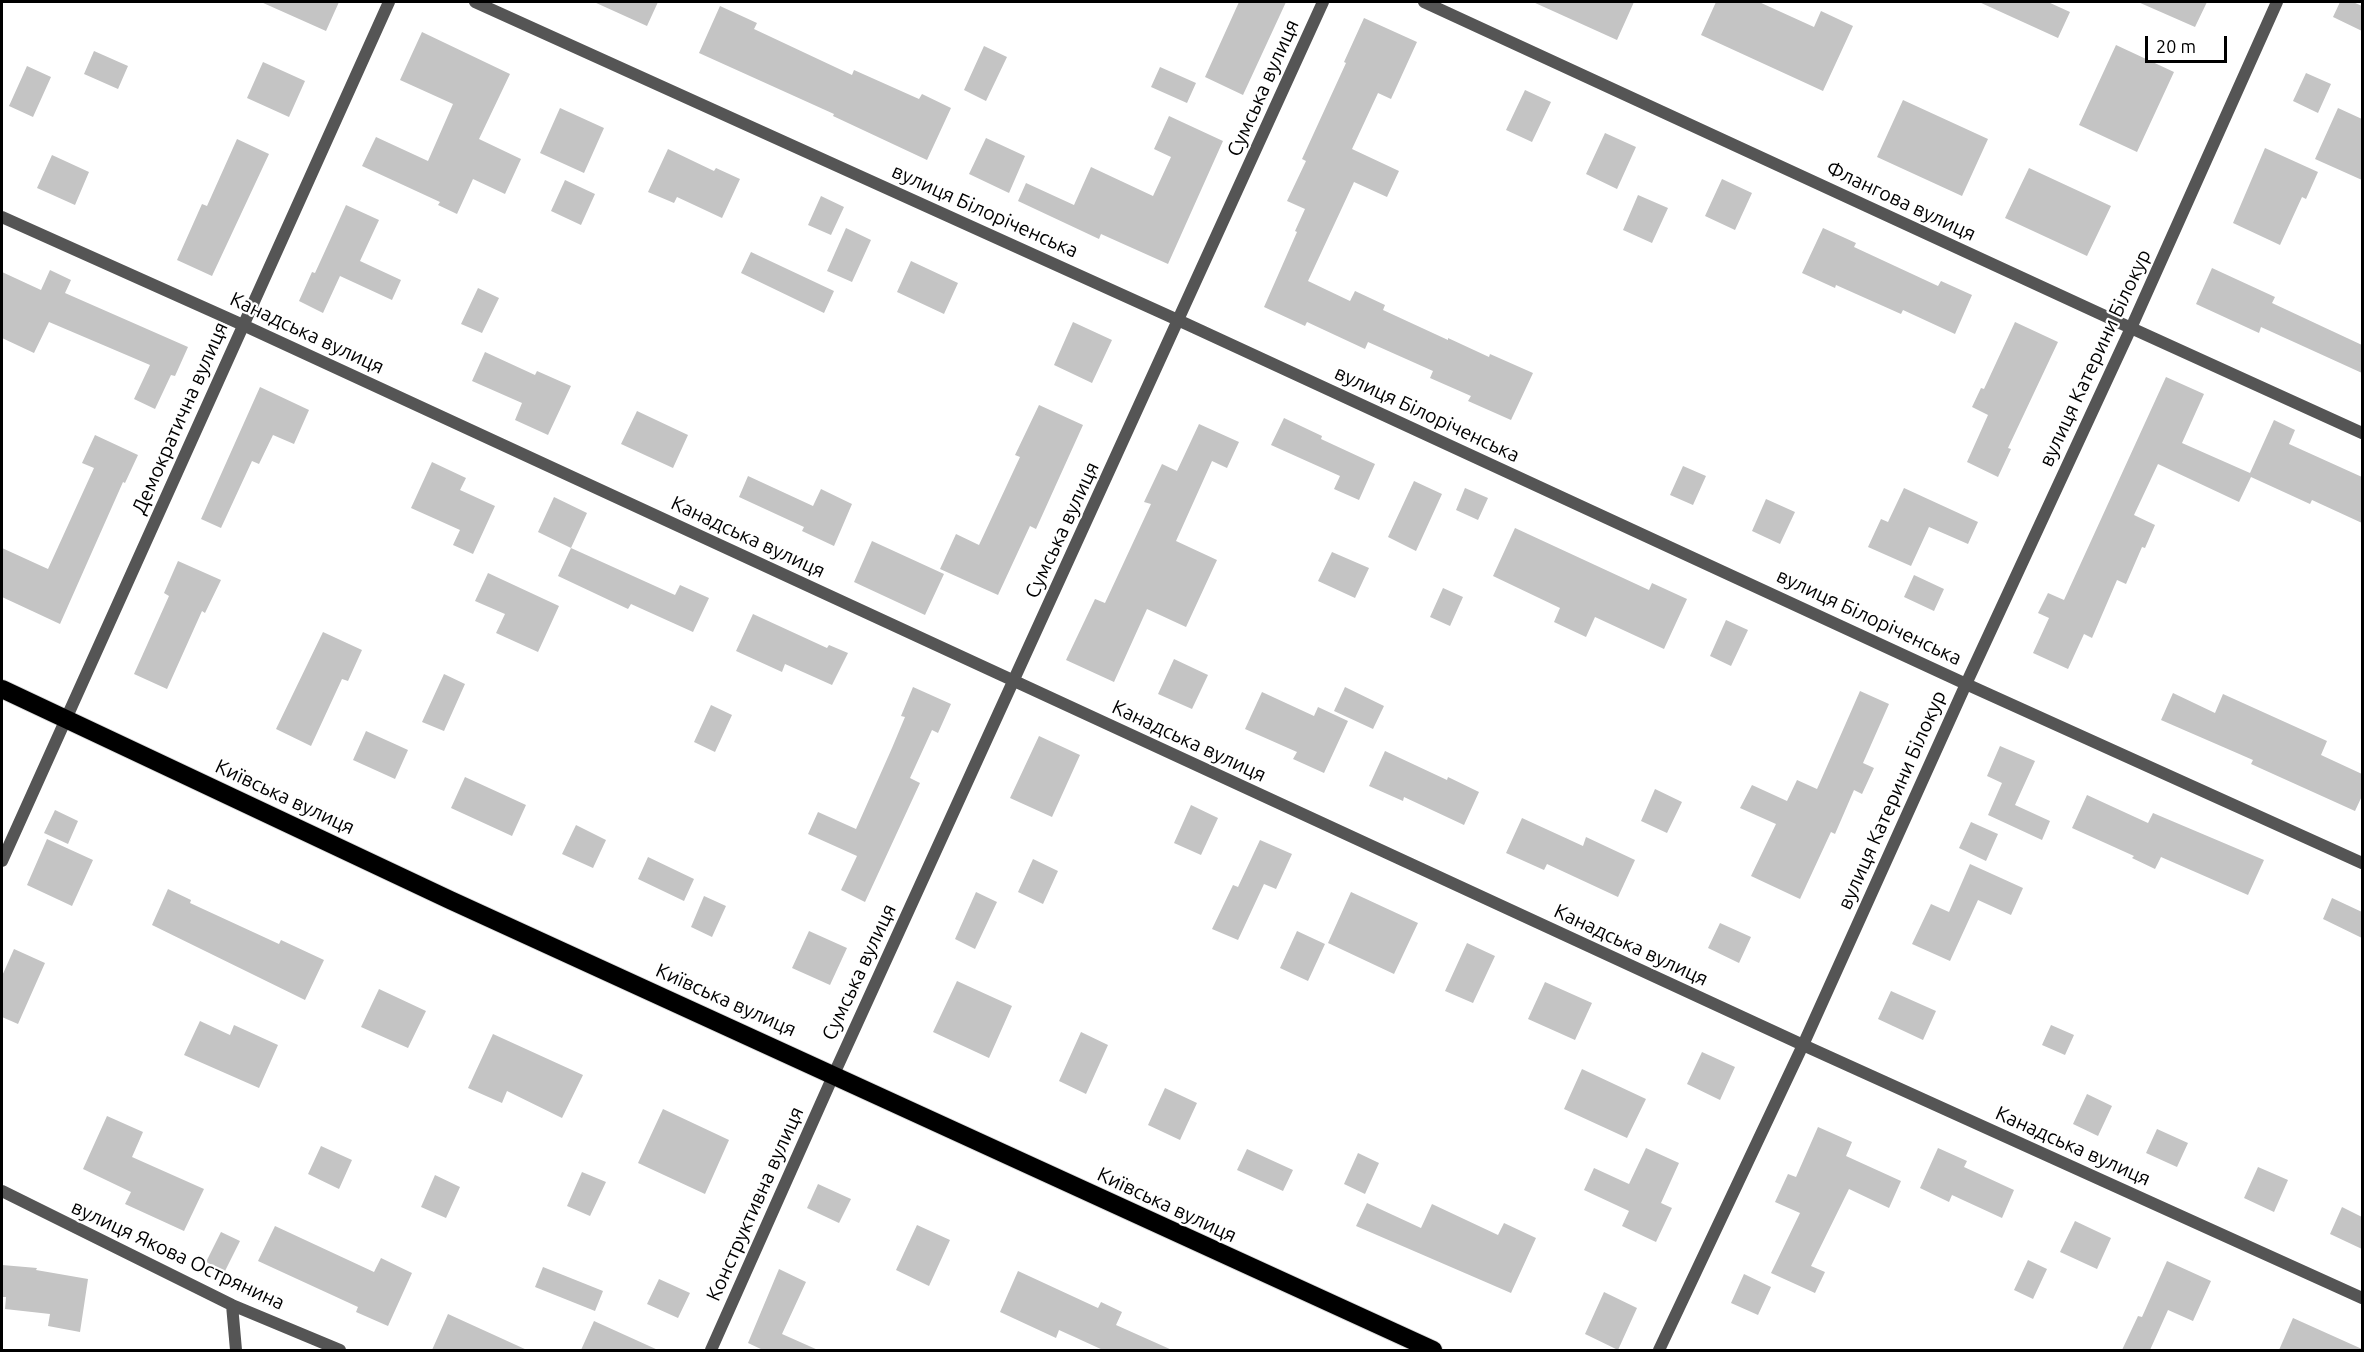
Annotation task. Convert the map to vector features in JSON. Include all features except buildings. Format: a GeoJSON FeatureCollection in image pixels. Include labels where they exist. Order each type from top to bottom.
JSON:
{"type":"FeatureCollection","features":[{"type":"Feature","properties":{"kind":"highway","name":"Київська вулиця"},"geometry":{"type":"LineString","coordinates":[[2,689],[450,900],[1433,1350]]}},
{"type":"Feature","properties":{"kind":"street","name":"Демократична вулиця"},"geometry":{"type":"LineString","coordinates":[[2,861],[389,2]]}},
{"type":"Feature","properties":{"kind":"street","name":"вулиця Білоріченська"},"geometry":{"type":"LineString","coordinates":[[475,2],[1179,321],[1965,684],[2362,863]]}},
{"type":"Feature","properties":{"kind":"street","name":"Сумська вулиця"},"geometry":{"type":"LineString","coordinates":[[834,1074],[1323,2]]}},
{"type":"Feature","properties":{"kind":"street","name":"Флангова вулиця"},"geometry":{"type":"LineString","coordinates":[[1424,2],[2362,433]]}},
{"type":"Feature","properties":{"kind":"street","name":"вулиця Катерини Білокур"},"geometry":{"type":"LineString","coordinates":[[1659,1350],[1803,1046],[1965,684],[2131,328],[2277,2]]}},
{"type":"Feature","properties":{"kind":"street","name":"Канадська вулиця"},"geometry":{"type":"LineString","coordinates":[[2,217],[243,325],[1803,1046],[2362,1298]]}},
{"type":"Feature","properties":{"kind":"street","name":"Конструктивна вулиця"},"geometry":{"type":"LineString","coordinates":[[711,1350],[834,1074]]}},
{"type":"Feature","properties":{"kind":"street","name":"вулиця Якова Острянина"},"geometry":{"type":"LineString","coordinates":[[2,1191],[232,1305],[340,1350]]}},
{"type":"Feature","properties":{"kind":"street"},"geometry":{"type":"LineString","coordinates":[[232,1305],[236,1350]]}}]}
